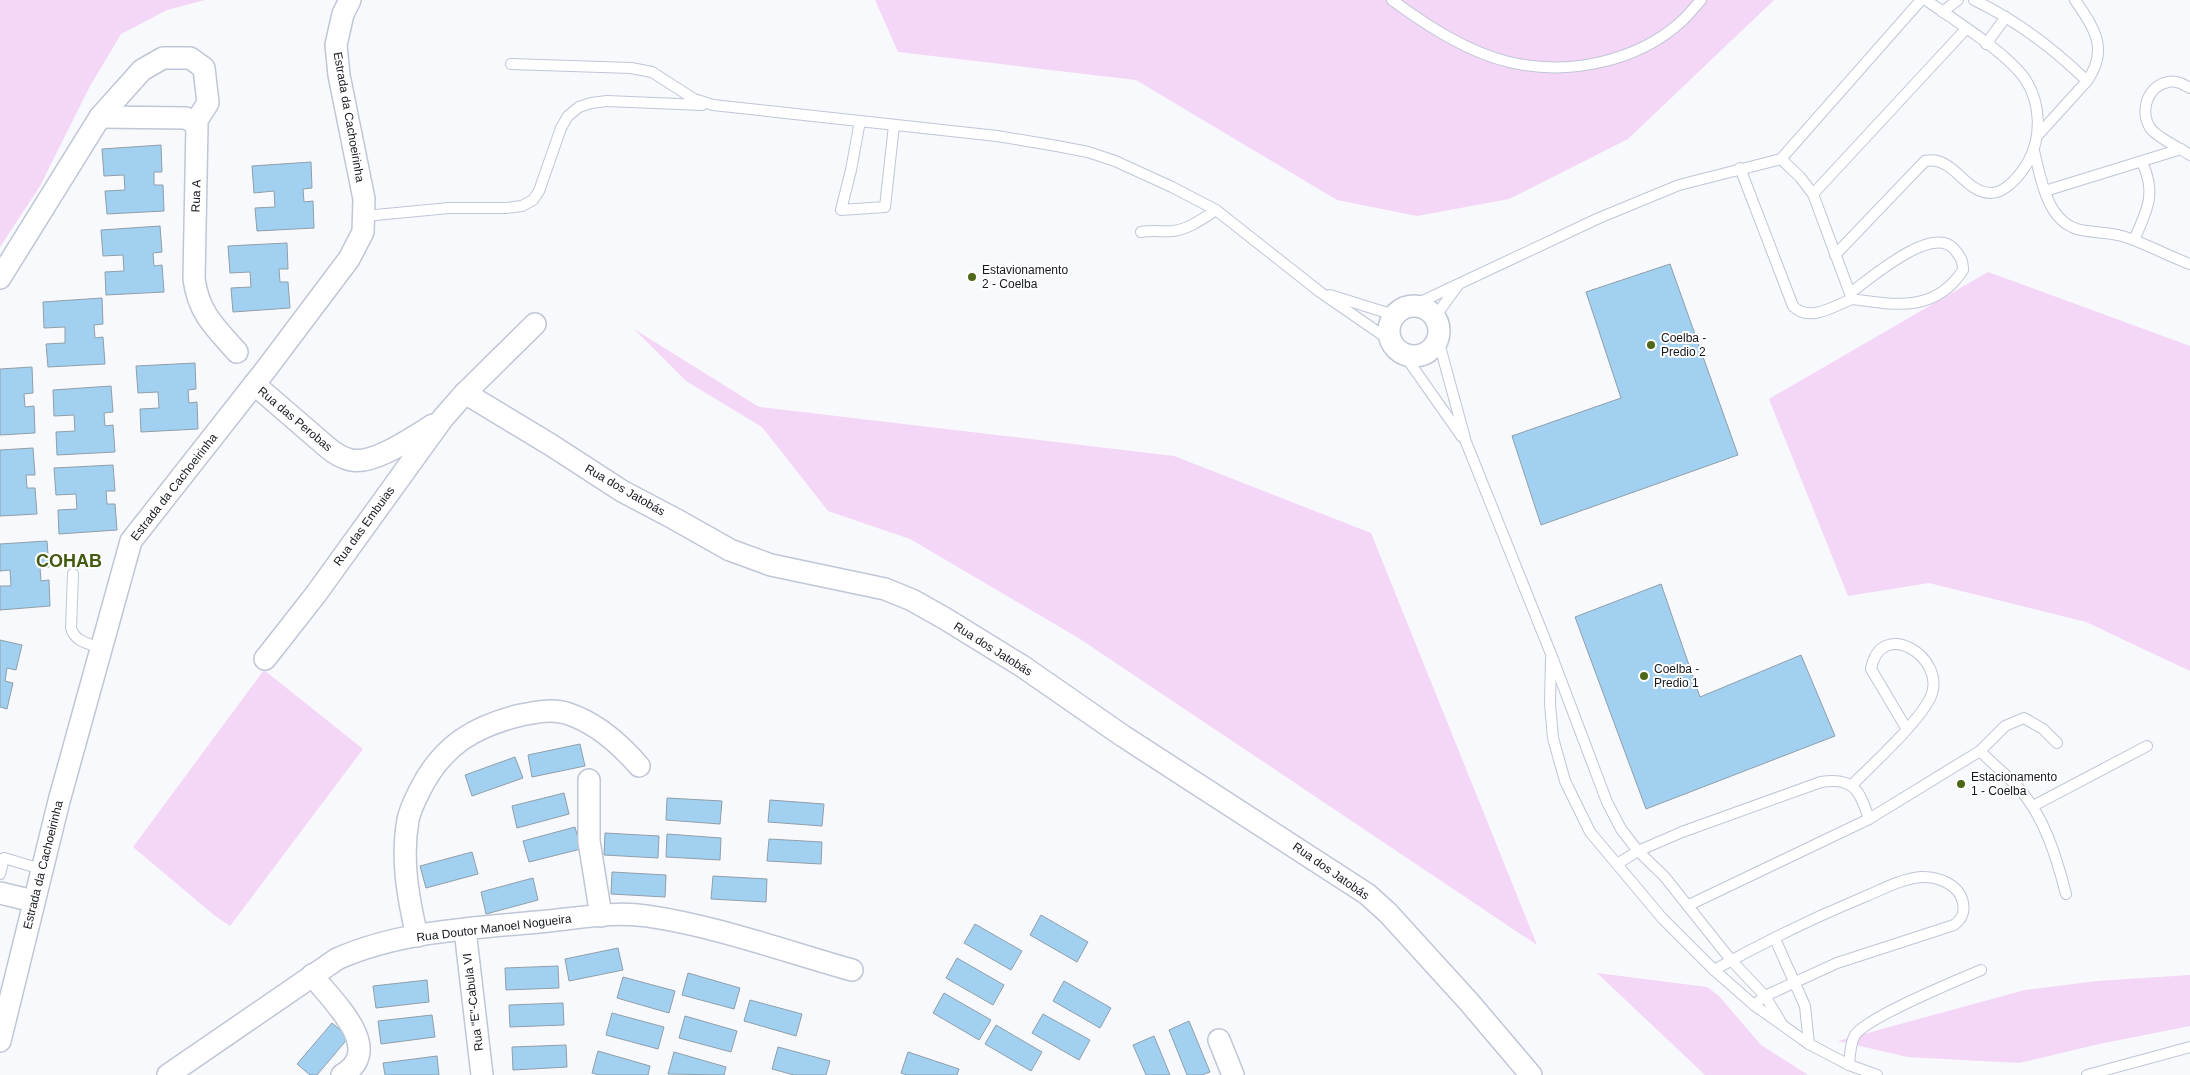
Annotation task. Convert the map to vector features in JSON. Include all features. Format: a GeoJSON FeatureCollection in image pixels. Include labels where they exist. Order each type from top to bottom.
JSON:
{"type":"FeatureCollection","features":[{"type":"Feature","properties":{"kind":"street","name":"Estrada da Cachoeirinha"},"geometry":{"type":"LineString","coordinates":[[0,1041],[6,990],[33,901],[130,541],[254,384],[349,259],[363,232],[365,216],[364,199],[339,75],[336,45],[342,14],[350,0]]}},
{"type":"Feature","properties":{"kind":"street"},"geometry":{"type":"LineString","coordinates":[[0,278],[100,117],[142,70],[163,58],[190,58],[204,68],[208,103],[195,123],[186,118],[100,117]]}},
{"type":"Feature","properties":{"kind":"street","name":"Rua A"},"geometry":{"type":"LineString","coordinates":[[195,123],[198,129],[194,280],[196,296],[206,316],[237,352]]}},
{"type":"Feature","properties":{"kind":"street"},"geometry":{"type":"LineString","coordinates":[[1414,305],[1422,307],[1435,316],[1438,324],[1438,339],[1427,352],[1411,356],[1397,347],[1388,332],[1394,315],[1400,310],[1414,305]]}},
{"type":"Feature","properties":{"kind":"street"},"geometry":{"type":"LineString","coordinates":[[465,393],[535,324]]}},
{"type":"Feature","properties":{"kind":"street","name":"Rua das Perobas"},"geometry":{"type":"LineString","coordinates":[[254,384],[327,447],[339,456],[353,461],[382,454],[443,418]]}},
{"type":"Feature","properties":{"kind":"street","name":"Rua das Embuias"},"geometry":{"type":"LineString","coordinates":[[266,659],[316,594],[443,418],[465,393]]}},
{"type":"Feature","properties":{"kind":"street","name":"Rua dos Jatobás"},"geometry":{"type":"LineString","coordinates":[[465,393],[622,491],[730,550],[770,565],[885,589],[912,600],[1022,666],[1123,736],[1367,894],[1388,913],[1469,1002],[1531,1075]]}},
{"type":"Feature","properties":{"kind":"street"},"geometry":{"type":"LineString","coordinates":[[417,936],[406,879],[408,818],[426,777],[451,747],[470,733],[492,723],[549,710],[568,713],[595,727],[628,754],[639,766]]}},
{"type":"Feature","properties":{"kind":"street"},"geometry":{"type":"LineString","coordinates":[[589,780],[590,840],[601,916]]}},
{"type":"Feature","properties":{"kind":"street"},"geometry":{"type":"LineString","coordinates":[[0,893],[33,901]]}},
{"type":"Feature","properties":{"kind":"street","name":"Rua Doutor Manoel Nogueira"},"geometry":{"type":"LineString","coordinates":[[168,1075],[337,959],[362,948],[417,936],[601,916],[644,915],[675,920],[852,970]]}},
{"type":"Feature","properties":{"kind":"street","name":"Rua \"E\"-Cabula VI"},"geometry":{"type":"LineString","coordinates":[[465,930],[482,1075]]}},
{"type":"Feature","properties":{"kind":"street"},"geometry":{"type":"LineString","coordinates":[[312,975],[356,1030],[360,1045],[358,1059],[342,1075]]}},
{"type":"Feature","properties":{"kind":"street"},"geometry":{"type":"LineString","coordinates":[[1219,1040],[1233,1075]]}},
{"type":"Feature","properties":{"kind":"lane"},"geometry":{"type":"LineString","coordinates":[[1392,0],[1430,26],[1470,47],[1507,62],[1538,68],[1575,67],[1604,61],[1631,52],[1660,38],[1683,20],[1700,0]]}},
{"type":"Feature","properties":{"kind":"lane"},"geometry":{"type":"LineString","coordinates":[[1414,305],[1460,282],[1679,185],[1781,159],[1921,0]]}},
{"type":"Feature","properties":{"kind":"lane"},"geometry":{"type":"LineString","coordinates":[[1835,255],[1925,160],[1938,160],[1946,164],[1971,185],[1991,193],[2002,190],[2013,180],[2026,165],[2034,151],[2038,135],[2038,116],[2033,96],[2025,79],[2007,60],[1926,0]]}},
{"type":"Feature","properties":{"kind":"lane"},"geometry":{"type":"LineString","coordinates":[[1942,12],[1958,0]]}},
{"type":"Feature","properties":{"kind":"lane"},"geometry":{"type":"LineString","coordinates":[[1974,0],[2006,17],[2061,56],[2086,82]]}},
{"type":"Feature","properties":{"kind":"lane"},"geometry":{"type":"LineString","coordinates":[[2038,135],[2086,82],[2094,70],[2099,57],[2098,47],[2090,22],[2075,0]]}},
{"type":"Feature","properties":{"kind":"lane"},"geometry":{"type":"LineString","coordinates":[[1986,44],[2006,17]]}},
{"type":"Feature","properties":{"kind":"lane"},"geometry":{"type":"LineString","coordinates":[[1813,194],[1966,29]]}},
{"type":"Feature","properties":{"kind":"lane"},"geometry":{"type":"LineString","coordinates":[[511,64],[631,68],[652,72],[694,99],[713,105]]}},
{"type":"Feature","properties":{"kind":"lane"},"geometry":{"type":"LineString","coordinates":[[2186,152],[2153,132],[2147,123],[2146,110],[2151,91],[2160,85],[2168,82],[2179,82],[2190,88]]}},
{"type":"Feature","properties":{"kind":"lane"},"geometry":{"type":"LineString","coordinates":[[365,216],[440,209],[522,206],[533,200],[539,191],[568,116],[579,107],[591,102],[713,105],[997,136],[1088,152],[1115,161],[1164,183],[1216,210],[1320,292],[1397,347],[1466,442]]}},
{"type":"Feature","properties":{"kind":"lane"},"geometry":{"type":"LineString","coordinates":[[860,121],[841,210],[885,207],[894,125]]}},
{"type":"Feature","properties":{"kind":"lane"},"geometry":{"type":"LineString","coordinates":[[2034,151],[2044,191],[2056,214],[2071,226],[2076,229],[2118,235],[2134,240],[2190,264]]}},
{"type":"Feature","properties":{"kind":"lane"},"geometry":{"type":"LineString","coordinates":[[2044,191],[2142,162],[2186,152]]}},
{"type":"Feature","properties":{"kind":"lane"},"geometry":{"type":"LineString","coordinates":[[1781,159],[1800,177],[1813,194],[1851,296]]}},
{"type":"Feature","properties":{"kind":"lane"},"geometry":{"type":"LineString","coordinates":[[2134,240],[2148,208],[2151,194],[2150,182],[2142,162]]}},
{"type":"Feature","properties":{"kind":"lane"},"geometry":{"type":"LineString","coordinates":[[1740,168],[1793,306],[1799,312],[1806,314],[1830,308],[1851,296],[1916,248],[1929,243],[1943,242],[1952,246],[1963,262],[1963,270],[1949,285],[1935,295],[1920,301],[1894,305],[1851,296]]}},
{"type":"Feature","properties":{"kind":"lane"},"geometry":{"type":"LineString","coordinates":[[1141,232],[1183,229],[1216,210]]}},
{"type":"Feature","properties":{"kind":"lane"},"geometry":{"type":"LineString","coordinates":[[1435,316],[1460,282]]}},
{"type":"Feature","properties":{"kind":"lane"},"geometry":{"type":"LineString","coordinates":[[1320,292],[1394,315]]}},
{"type":"Feature","properties":{"kind":"lane"},"geometry":{"type":"LineString","coordinates":[[1438,339],[1466,442],[1551,654],[1607,802],[1621,829],[1638,851],[1664,876],[1731,960],[1765,996],[1782,1024]]}},
{"type":"Feature","properties":{"kind":"lane"},"geometry":{"type":"LineString","coordinates":[[73,574],[71,628],[78,640],[100,648]]}},
{"type":"Feature","properties":{"kind":"lane"},"geometry":{"type":"LineString","coordinates":[[1852,785],[1906,728],[1927,704],[1934,682],[1930,667],[1918,653],[1898,642],[1892,643],[1878,652],[1873,660],[1871,669],[1906,728]]}},
{"type":"Feature","properties":{"kind":"lane"},"geometry":{"type":"LineString","coordinates":[[1551,654],[1550,704],[1552,738],[1565,781],[1590,832],[1662,918],[1714,970],[1754,1005],[1808,1044],[1849,1065],[1877,1075]]}},
{"type":"Feature","properties":{"kind":"lane"},"geometry":{"type":"LineString","coordinates":[[1689,905],[1869,819],[1980,752],[2005,726],[2024,718],[2043,729],[2057,743]]}},
{"type":"Feature","properties":{"kind":"lane"},"geometry":{"type":"LineString","coordinates":[[2032,806],[2147,746]]}},
{"type":"Feature","properties":{"kind":"lane"},"geometry":{"type":"LineString","coordinates":[[1980,752],[2017,786],[2032,806],[2050,838],[2066,894]]}},
{"type":"Feature","properties":{"kind":"lane"},"geometry":{"type":"LineString","coordinates":[[1617,864],[1638,851],[1700,826],[1821,782],[1837,780],[1852,785],[1863,798],[1869,819]]}},
{"type":"Feature","properties":{"kind":"lane"},"geometry":{"type":"LineString","coordinates":[[0,874],[4,858],[42,868]]}},
{"type":"Feature","properties":{"kind":"lane"},"geometry":{"type":"LineString","coordinates":[[1714,970],[1812,919],[1903,881],[1922,877],[1937,878],[1958,891],[1962,900],[1964,914],[1961,920],[1954,926],[1837,963],[1765,996],[1754,1005]]}},
{"type":"Feature","properties":{"kind":"lane"},"geometry":{"type":"LineString","coordinates":[[1775,939],[1805,1006],[1808,1044]]}},
{"type":"Feature","properties":{"kind":"lane"},"geometry":{"type":"LineString","coordinates":[[1849,1065],[1852,1043],[1854,1037],[1860,1031],[1876,1020],[1981,970]]}},
{"type":"Feature","properties":{"kind":"lane"},"geometry":{"type":"LineString","coordinates":[[2087,1075],[2190,1047]]}},
{"type":"Feature","properties":{"kind":"shaded area"},"geometry":{"type":"Polygon","coordinates":[[[0,0],[205,0],[167,10],[121,34],[90,86],[40,186],[0,247],[0,0]]]}},
{"type":"Feature","properties":{"kind":"shaded area"},"geometry":{"type":"Polygon","coordinates":[[[875,0],[1774,0],[1628,139],[1509,199],[1417,216],[1337,200],[1136,80],[898,52],[875,0]]]}},
{"type":"Feature","properties":{"kind":"shaded area"},"geometry":{"type":"Polygon","coordinates":[[[1988,272],[2190,346],[2190,671],[2086,622],[1929,583],[1848,596],[1769,399],[1988,272]]]}},
{"type":"Feature","properties":{"kind":"shaded area"},"geometry":{"type":"Polygon","coordinates":[[[634,329],[759,407],[1174,456],[1371,533],[1537,945],[1080,639],[910,539],[828,511],[762,427],[686,381],[634,329]]]}},
{"type":"Feature","properties":{"kind":"shaded area"},"geometry":{"type":"Polygon","coordinates":[[[264,670],[363,749],[230,926],[214,915],[133,847],[264,670]]]}},
{"type":"Feature","properties":{"kind":"shaded area"},"geometry":{"type":"Polygon","coordinates":[[[1597,973],[1707,987],[1719,996],[1761,1045],[1808,1075],[1705,1075],[1597,973]]]}},
{"type":"Feature","properties":{"kind":"shaded area"},"geometry":{"type":"Polygon","coordinates":[[[2190,975],[2190,1026],[2099,1044],[2019,1063],[1908,1057],[1838,1041],[2025,990],[2097,981],[2190,975]]]}},
{"type":"Feature","properties":{"kind":"building"},"geometry":{"type":"Polygon","coordinates":[[[161,145],[162,172],[154,172],[154,185],[163,185],[164,211],[107,214],[105,191],[125,190],[124,175],[104,176],[102,149],[161,145]]]}},
{"type":"Feature","properties":{"kind":"building"},"geometry":{"type":"Polygon","coordinates":[[[311,162],[312,188],[303,189],[304,202],[313,201],[314,228],[257,231],[255,208],[275,207],[274,191],[254,193],[252,166],[311,162]]]}},
{"type":"Feature","properties":{"kind":"building"},"geometry":{"type":"Polygon","coordinates":[[[160,226],[162,252],[153,253],[154,266],[162,265],[164,292],[106,295],[105,272],[124,271],[123,255],[103,256],[101,230],[160,226]]]}},
{"type":"Feature","properties":{"kind":"building"},"geometry":{"type":"Polygon","coordinates":[[[287,243],[288,269],[279,269],[280,282],[288,282],[290,308],[233,312],[231,288],[251,287],[250,272],[230,273],[228,246],[287,243]]]}},
{"type":"Feature","properties":{"kind":"building","name":"Coelba - Predio 2"},"geometry":{"type":"Polygon","coordinates":[[[1670,264],[1738,455],[1541,525],[1512,436],[1621,398],[1586,292],[1670,264]]]}},
{"type":"Feature","properties":{"kind":"building"},"geometry":{"type":"Polygon","coordinates":[[[102,298],[103,324],[94,325],[95,338],[103,337],[105,364],[48,367],[46,344],[65,343],[65,327],[44,328],[43,302],[102,298]]]}},
{"type":"Feature","properties":{"kind":"building"},"geometry":{"type":"Polygon","coordinates":[[[195,363],[196,389],[188,390],[189,403],[197,402],[198,429],[141,432],[140,409],[159,408],[158,392],[138,393],[136,366],[195,363]]]}},
{"type":"Feature","properties":{"kind":"building"},"geometry":{"type":"Polygon","coordinates":[[[32,367],[33,393],[24,394],[25,407],[34,406],[35,433],[0,435],[0,369],[32,367]]]}},
{"type":"Feature","properties":{"kind":"building"},"geometry":{"type":"Polygon","coordinates":[[[111,386],[113,412],[104,413],[105,426],[113,425],[115,452],[57,455],[56,432],[75,431],[74,415],[54,416],[53,390],[111,386]]]}},
{"type":"Feature","properties":{"kind":"building"},"geometry":{"type":"Polygon","coordinates":[[[33,448],[35,475],[26,475],[27,488],[35,488],[37,514],[0,516],[0,450],[33,448]]]}},
{"type":"Feature","properties":{"kind":"building"},"geometry":{"type":"Polygon","coordinates":[[[113,465],[115,491],[106,491],[107,504],[115,504],[117,530],[59,534],[58,510],[77,509],[76,494],[56,495],[54,468],[113,465]]]}},
{"type":"Feature","properties":{"kind":"building"},"geometry":{"type":"Polygon","coordinates":[[[47,541],[49,567],[40,568],[41,581],[49,580],[50,606],[0,610],[0,586],[11,586],[10,570],[0,571],[0,544],[47,541]]]}},
{"type":"Feature","properties":{"kind":"building","name":"Coelba - Predio 1"},"geometry":{"type":"Polygon","coordinates":[[[1661,584],[1700,697],[1801,655],[1835,736],[1646,809],[1575,617],[1661,584]]]}},
{"type":"Feature","properties":{"kind":"building"},"geometry":{"type":"Polygon","coordinates":[[[0,640],[22,645],[16,670],[7,668],[5,681],[13,683],[7,709],[0,707],[0,640]]]}},
{"type":"Feature","properties":{"kind":"building"},"geometry":{"type":"Polygon","coordinates":[[[580,744],[585,766],[532,777],[528,755],[580,744]]]}},
{"type":"Feature","properties":{"kind":"building"},"geometry":{"type":"Polygon","coordinates":[[[515,757],[523,778],[472,796],[465,775],[515,757]]]}},
{"type":"Feature","properties":{"kind":"building"},"geometry":{"type":"Polygon","coordinates":[[[564,793],[569,814],[517,828],[512,806],[564,793]]]}},
{"type":"Feature","properties":{"kind":"building"},"geometry":{"type":"Polygon","coordinates":[[[667,798],[722,801],[720,824],[666,820],[667,798]]]}},
{"type":"Feature","properties":{"kind":"building"},"geometry":{"type":"Polygon","coordinates":[[[770,800],[824,804],[822,826],[768,822],[770,800]]]}},
{"type":"Feature","properties":{"kind":"building"},"geometry":{"type":"Polygon","coordinates":[[[575,827],[581,849],[529,862],[523,841],[575,827]]]}},
{"type":"Feature","properties":{"kind":"building"},"geometry":{"type":"Polygon","coordinates":[[[605,833],[659,836],[658,858],[604,855],[605,833]]]}},
{"type":"Feature","properties":{"kind":"building"},"geometry":{"type":"Polygon","coordinates":[[[667,834],[721,838],[720,860],[666,857],[667,834]]]}},
{"type":"Feature","properties":{"kind":"building"},"geometry":{"type":"Polygon","coordinates":[[[769,839],[822,842],[821,864],[767,861],[769,839]]]}},
{"type":"Feature","properties":{"kind":"building"},"geometry":{"type":"Polygon","coordinates":[[[472,852],[478,874],[426,888],[420,866],[472,852]]]}},
{"type":"Feature","properties":{"kind":"building"},"geometry":{"type":"Polygon","coordinates":[[[612,872],[666,875],[665,897],[611,894],[612,872]]]}},
{"type":"Feature","properties":{"kind":"building"},"geometry":{"type":"Polygon","coordinates":[[[713,876],[767,879],[766,902],[711,899],[713,876]]]}},
{"type":"Feature","properties":{"kind":"building"},"geometry":{"type":"Polygon","coordinates":[[[533,878],[538,900],[486,914],[481,892],[533,878]]]}},
{"type":"Feature","properties":{"kind":"building"},"geometry":{"type":"Polygon","coordinates":[[[1041,915],[1088,942],[1077,962],[1030,935],[1041,915]]]}},
{"type":"Feature","properties":{"kind":"building"},"geometry":{"type":"Polygon","coordinates":[[[975,924],[1022,951],[1011,970],[964,943],[975,924]]]}},
{"type":"Feature","properties":{"kind":"building"},"geometry":{"type":"Polygon","coordinates":[[[618,948],[623,970],[569,981],[565,959],[618,948]]]}},
{"type":"Feature","properties":{"kind":"building"},"geometry":{"type":"Polygon","coordinates":[[[957,958],[1004,985],[993,1005],[946,978],[957,958]]]}},
{"type":"Feature","properties":{"kind":"building"},"geometry":{"type":"Polygon","coordinates":[[[558,966],[559,988],[506,990],[505,968],[558,966]]]}},
{"type":"Feature","properties":{"kind":"building"},"geometry":{"type":"Polygon","coordinates":[[[688,973],[740,988],[734,1009],[682,995],[688,973]]]}},
{"type":"Feature","properties":{"kind":"building"},"geometry":{"type":"Polygon","coordinates":[[[623,977],[675,991],[669,1013],[617,998],[623,977]]]}},
{"type":"Feature","properties":{"kind":"building"},"geometry":{"type":"Polygon","coordinates":[[[427,980],[429,1002],[376,1008],[373,986],[427,980]]]}},
{"type":"Feature","properties":{"kind":"building"},"geometry":{"type":"Polygon","coordinates":[[[1064,981],[1111,1008],[1100,1028],[1053,1001],[1064,981]]]}},
{"type":"Feature","properties":{"kind":"building"},"geometry":{"type":"Polygon","coordinates":[[[944,993],[991,1020],[979,1040],[933,1013],[944,993]]]}},
{"type":"Feature","properties":{"kind":"building"},"geometry":{"type":"Polygon","coordinates":[[[750,1000],[802,1014],[796,1036],[744,1021],[750,1000]]]}},
{"type":"Feature","properties":{"kind":"building"},"geometry":{"type":"Polygon","coordinates":[[[563,1003],[564,1025],[510,1027],[509,1005],[563,1003]]]}},
{"type":"Feature","properties":{"kind":"building"},"geometry":{"type":"Polygon","coordinates":[[[612,1013],[664,1027],[658,1049],[606,1035],[612,1013]]]}},
{"type":"Feature","properties":{"kind":"building"},"geometry":{"type":"Polygon","coordinates":[[[1043,1014],[1090,1040],[1079,1060],[1032,1033],[1043,1014]]]}},
{"type":"Feature","properties":{"kind":"building"},"geometry":{"type":"Polygon","coordinates":[[[432,1015],[435,1037],[381,1044],[378,1021],[432,1015]]]}},
{"type":"Feature","properties":{"kind":"building"},"geometry":{"type":"Polygon","coordinates":[[[685,1016],[737,1031],[731,1052],[679,1038],[685,1016]]]}},
{"type":"Feature","properties":{"kind":"building"},"geometry":{"type":"Polygon","coordinates":[[[1189,1021],[1210,1072],[1202,1075],[1187,1075],[1169,1030],[1189,1021]]]}},
{"type":"Feature","properties":{"kind":"building"},"geometry":{"type":"Polygon","coordinates":[[[332,1023],[349,1037],[317,1075],[310,1075],[297,1064],[332,1023]]]}},
{"type":"Feature","properties":{"kind":"building"},"geometry":{"type":"Polygon","coordinates":[[[996,1025],[1042,1052],[1031,1071],[985,1044],[996,1025]]]}},
{"type":"Feature","properties":{"kind":"building"},"geometry":{"type":"Polygon","coordinates":[[[1154,1036],[1170,1075],[1146,1075],[1133,1045],[1154,1036]]]}},
{"type":"Feature","properties":{"kind":"building"},"geometry":{"type":"Polygon","coordinates":[[[566,1045],[567,1067],[513,1070],[512,1047],[566,1045]]]}},
{"type":"Feature","properties":{"kind":"building"},"geometry":{"type":"Polygon","coordinates":[[[778,1047],[830,1061],[826,1075],[794,1075],[772,1069],[778,1047]]]}},
{"type":"Feature","properties":{"kind":"building"},"geometry":{"type":"Polygon","coordinates":[[[598,1051],[650,1066],[648,1075],[599,1075],[592,1073],[598,1051]]]}},
{"type":"Feature","properties":{"kind":"building"},"geometry":{"type":"Polygon","coordinates":[[[674,1052],[726,1067],[724,1075],[668,1074],[674,1052]]]}},
{"type":"Feature","properties":{"kind":"building"},"geometry":{"type":"Polygon","coordinates":[[[908,1052],[959,1069],[957,1075],[907,1075],[901,1073],[908,1052]]]}},
{"type":"Feature","properties":{"kind":"building"},"geometry":{"type":"Polygon","coordinates":[[[437,1056],[439,1075],[385,1075],[383,1063],[437,1056]]]}},
{"type":"Feature","properties":{"kind":"place","name":"Estavionamento 2 - Coelba"},"geometry":{"type":"Point","coordinates":[972,277]}},
{"type":"Feature","properties":{"kind":"place","name":"Coelba - Predio 2"},"geometry":{"type":"Point","coordinates":[1651,345]}},
{"type":"Feature","properties":{"kind":"place","name":"Coelba - Predio 1"},"geometry":{"type":"Point","coordinates":[1644,676]}},
{"type":"Feature","properties":{"kind":"place","name":"Estacionamento 1 - Coelba"},"geometry":{"type":"Point","coordinates":[1961,784]}},
{"type":"Feature","properties":{"kind":"district","name":"COHAB"},"geometry":{"type":"Point","coordinates":[69,561]}}]}
